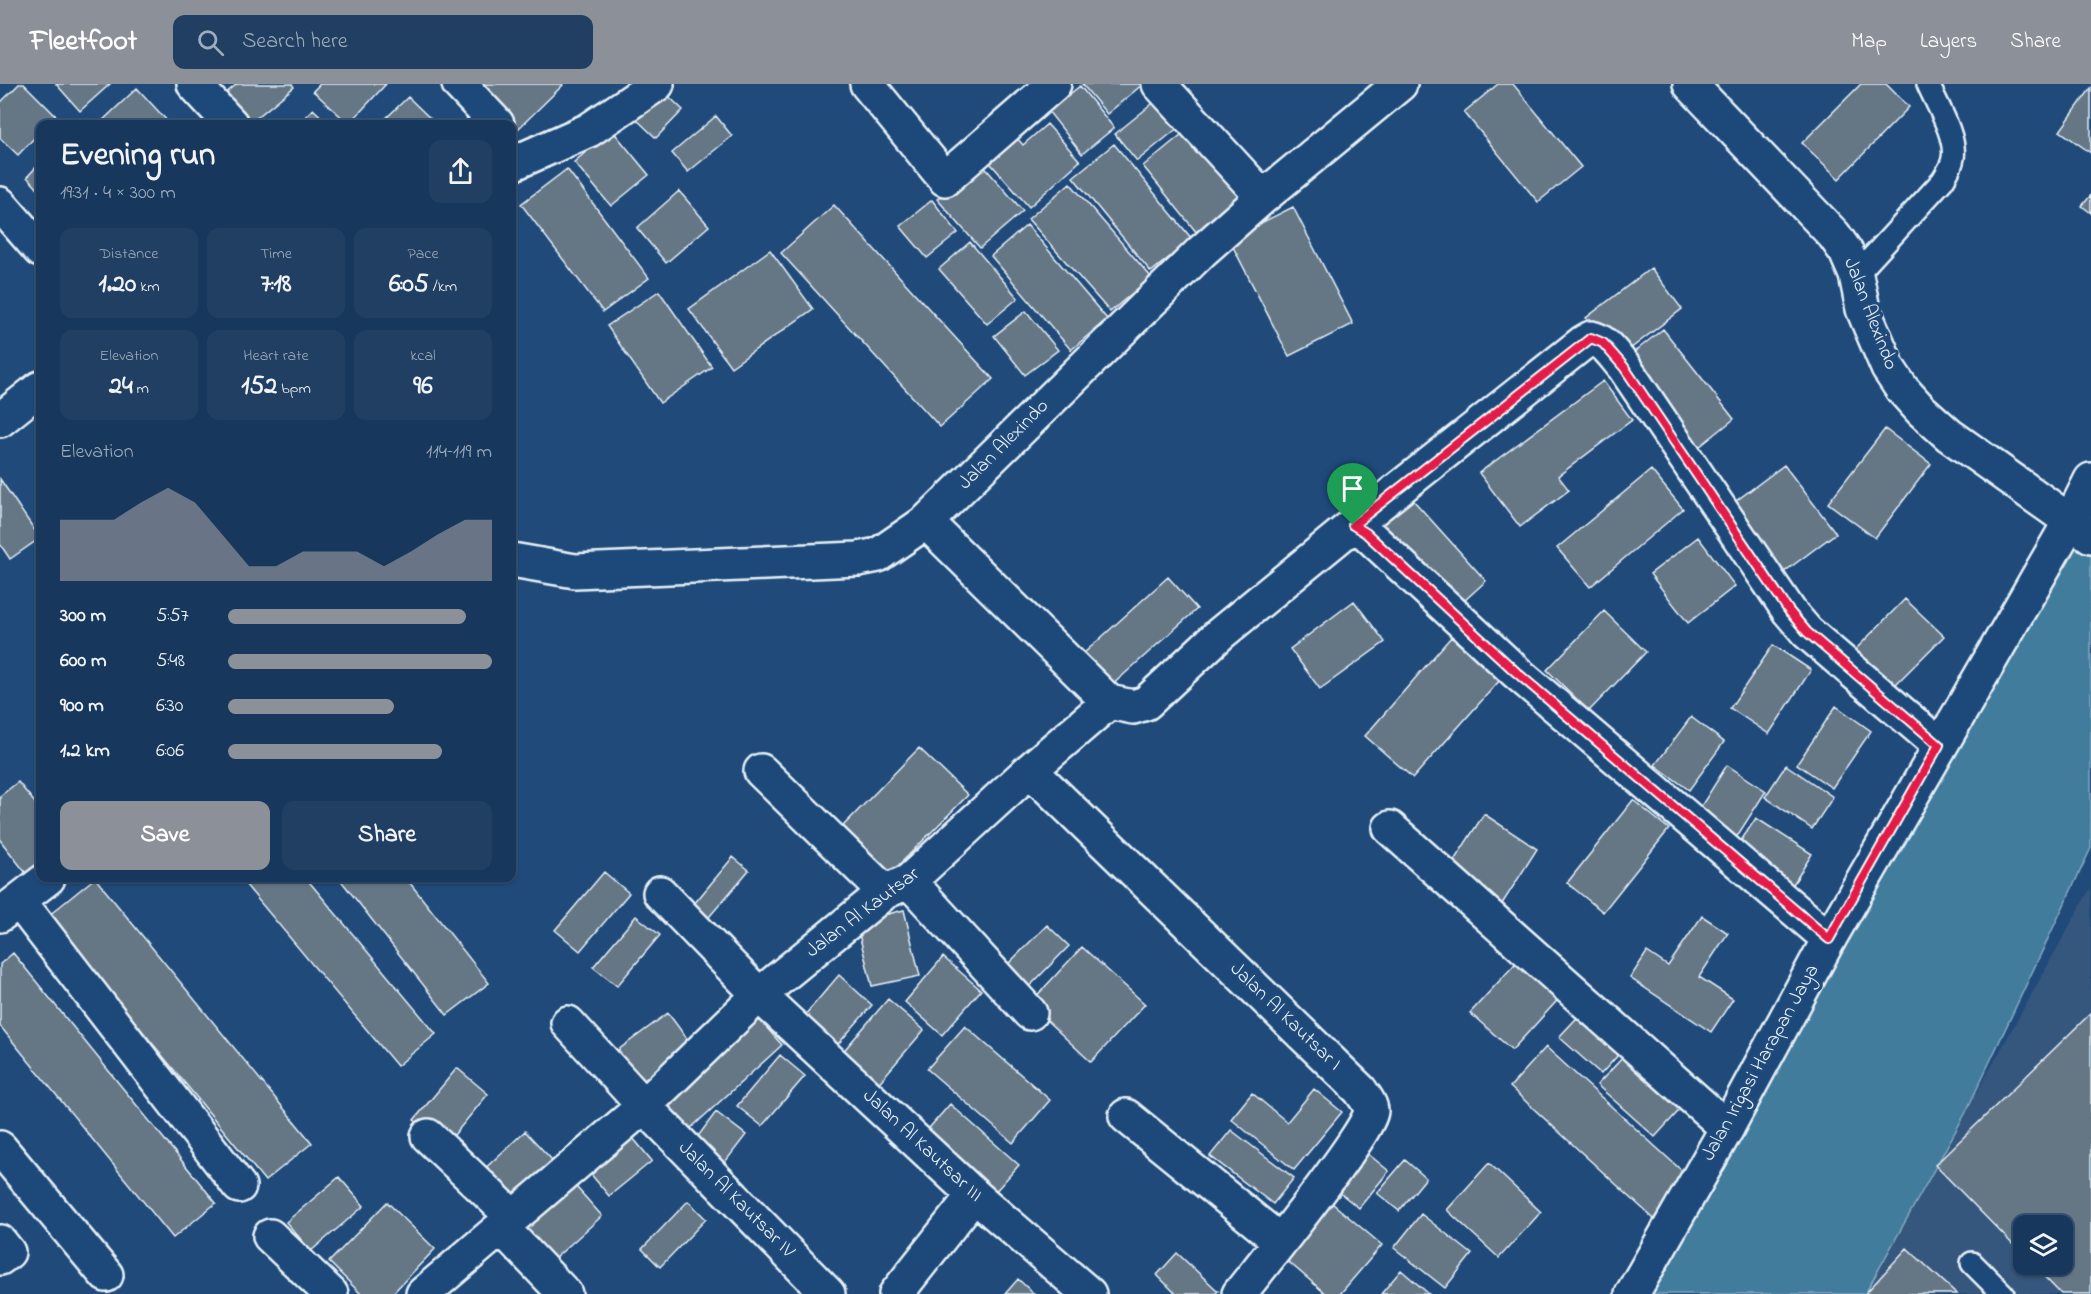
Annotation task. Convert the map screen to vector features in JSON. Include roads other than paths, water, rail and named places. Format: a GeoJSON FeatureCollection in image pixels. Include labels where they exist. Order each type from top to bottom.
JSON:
{"type":"FeatureCollection","features":[{"type":"Feature","properties":{"kind":"street"},"geometry":{"type":"LineString","coordinates":[[194,84],[227,120]]}},
{"type":"Feature","properties":{"kind":"street"},"geometry":{"type":"LineString","coordinates":[[459,84],[493,120]]}},
{"type":"Feature","properties":{"kind":"street"},"geometry":{"type":"LineString","coordinates":[[517,154],[589,130],[657,84]]}},
{"type":"Feature","properties":{"kind":"street"},"geometry":{"type":"LineString","coordinates":[[867,84],[945,178],[1054,84]]}},
{"type":"Feature","properties":{"kind":"street"},"geometry":{"type":"LineString","coordinates":[[1159,84],[1263,196]]}},
{"type":"Feature","properties":{"kind":"street","name":"Jalan Alexindo"},"geometry":{"type":"LineString","coordinates":[[516,561],[575,571],[858,559],[878,555],[926,522],[1202,251],[1263,196],[1400,84]]}},
{"type":"Feature","properties":{"kind":"street","name":"Jalan Alexindo"},"geometry":{"type":"LineString","coordinates":[[1690,84],[1834,235],[1846,252],[1856,275],[1863,309],[1888,368],[1902,389],[1949,435],[2081,528]]}},
{"type":"Feature","properties":{"kind":"street"},"geometry":{"type":"LineString","coordinates":[[0,204],[36,245]]}},
{"type":"Feature","properties":{"kind":"street"},"geometry":{"type":"LineString","coordinates":[[926,522],[1109,702],[1134,707],[1146,703],[1220,634],[1353,525],[1584,342],[1591,338],[1597,339],[1624,367],[1789,611],[1807,632],[1939,745]]}},
{"type":"Feature","properties":{"kind":"street"},"geometry":{"type":"LineString","coordinates":[[0,420],[36,391]]}},
{"type":"Feature","properties":{"kind":"street","name":"Jalan Irigasi Harapan Jaya"},"geometry":{"type":"LineString","coordinates":[[1632,1294],[1727,1128],[1829,939],[1939,745],[2081,528],[2091,480]]}},
{"type":"Feature","properties":{"kind":"street"},"geometry":{"type":"LineString","coordinates":[[1353,525],[1366,533],[1516,672],[1829,939]]}},
{"type":"Feature","properties":{"kind":"street","name":"Jalan Al Kautsar"},"geometry":{"type":"LineString","coordinates":[[423,1294],[644,1106],[759,994],[897,886],[1109,702]]}},
{"type":"Feature","properties":{"kind":"street","name":"Jalan Al Kautsar I"},"geometry":{"type":"LineString","coordinates":[[1030,770],[1360,1090],[1370,1106],[1369,1117],[1351,1146],[1239,1294]]}},
{"type":"Feature","properties":{"kind":"street"},"geometry":{"type":"LineString","coordinates":[[761,771],[897,886],[1030,1013]]}},
{"type":"Feature","properties":{"kind":"street"},"geometry":{"type":"LineString","coordinates":[[1390,828],[1727,1128]]}},
{"type":"Feature","properties":{"kind":"street"},"geometry":{"type":"LineString","coordinates":[[43,882],[10,908],[238,1186]]}},
{"type":"Feature","properties":{"kind":"street","name":"Jalan Al Kautsar III"},"geometry":{"type":"LineString","coordinates":[[660,893],[759,994],[974,1195],[1089,1294]]}},
{"type":"Feature","properties":{"kind":"street","name":"Jalan Al Kautsar IV"},"geometry":{"type":"LineString","coordinates":[[568,1023],[644,1106],[828,1294]]}},
{"type":"Feature","properties":{"kind":"street"},"geometry":{"type":"LineString","coordinates":[[1126,1116],[1280,1241]]}},
{"type":"Feature","properties":{"kind":"street"},"geometry":{"type":"LineString","coordinates":[[428,1136],[507,1222],[565,1294]]}},
{"type":"Feature","properties":{"kind":"street"},"geometry":{"type":"LineString","coordinates":[[0,1148],[106,1275]]}},
{"type":"Feature","properties":{"kind":"street"},"geometry":{"type":"LineString","coordinates":[[896,1294],[974,1195]]}},
{"type":"Feature","properties":{"kind":"street"},"geometry":{"type":"LineString","coordinates":[[270,1236],[331,1294]]}},
{"type":"Feature","properties":{"kind":"street"},"geometry":{"type":"LineString","coordinates":[[0,1242],[8,1252],[0,1257]]}},
{"type":"Feature","properties":{"kind":"lane"},"geometry":{"type":"LineString","coordinates":[[1856,275],[1943,180],[1950,168],[1953,158],[1952,141],[1928,84]]}},
{"type":"Feature","properties":{"kind":"lane"},"geometry":{"type":"LineString","coordinates":[[1972,1263],[2003,1294]]}}]}
